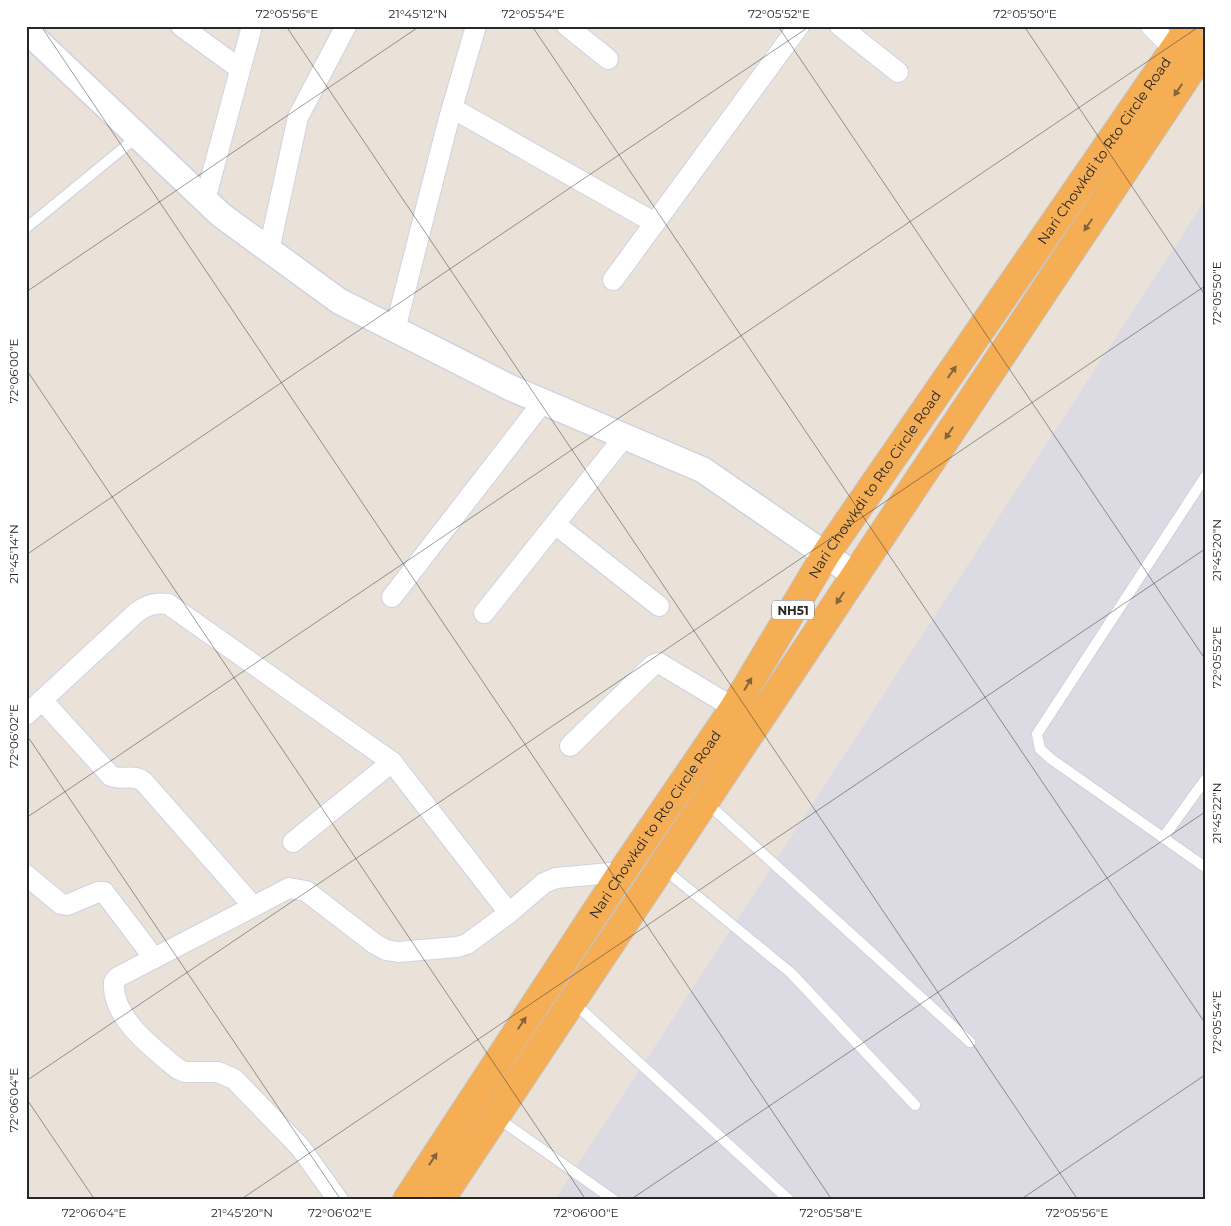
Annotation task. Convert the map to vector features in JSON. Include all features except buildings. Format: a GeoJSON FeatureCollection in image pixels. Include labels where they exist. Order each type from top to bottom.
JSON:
{"type":"FeatureCollection","features":[{"type":"Feature","properties":{"kind":"highway","name":"Nari Chowkdi to Rto Circle Road"},"geometry":{"type":"LineString","coordinates":[[407,1200],[483,1108],[622,872],[734,708],[826,554],[1190,26]]}},
{"type":"Feature","properties":{"kind":"highway","name":"NH51"},"geometry":{"type":"LineString","coordinates":[[440,1200],[483,1108],[572,1001],[1205,49]]}},
{"type":"Feature","properties":{"kind":"street"},"geometry":{"type":"LineString","coordinates":[[181,26],[240,69]]}},
{"type":"Feature","properties":{"kind":"street"},"geometry":{"type":"LineString","coordinates":[[205,200],[252,26]]}},
{"type":"Feature","properties":{"kind":"street"},"geometry":{"type":"LineString","coordinates":[[269,250],[298,118],[346,26]]}},
{"type":"Feature","properties":{"kind":"street"},"geometry":{"type":"LineString","coordinates":[[395,330],[452,108],[476,26]]}},
{"type":"Feature","properties":{"kind":"street"},"geometry":{"type":"LineString","coordinates":[[567,26],[608,59]]}},
{"type":"Feature","properties":{"kind":"street"},"geometry":{"type":"LineString","coordinates":[[613,280],[799,26]]}},
{"type":"Feature","properties":{"kind":"street"},"geometry":{"type":"LineString","coordinates":[[840,26],[898,72]]}},
{"type":"Feature","properties":{"kind":"street"},"geometry":{"type":"LineString","coordinates":[[1151,26],[1174,50]]}},
{"type":"Feature","properties":{"kind":"street"},"geometry":{"type":"LineString","coordinates":[[26,30],[205,200],[339,301],[544,402],[702,470],[855,575]]}},
{"type":"Feature","properties":{"kind":"street"},"geometry":{"type":"LineString","coordinates":[[452,108],[654,223]]}},
{"type":"Feature","properties":{"kind":"street"},"geometry":{"type":"LineString","coordinates":[[392,597],[544,402]]}},
{"type":"Feature","properties":{"kind":"street"},"geometry":{"type":"LineString","coordinates":[[484,613],[625,436]]}},
{"type":"Feature","properties":{"kind":"street"},"geometry":{"type":"LineString","coordinates":[[555,524],[659,606]]}},
{"type":"Feature","properties":{"kind":"street"},"geometry":{"type":"LineString","coordinates":[[26,715],[137,612],[147,605],[159,602],[168,604],[392,762],[509,914]]}},
{"type":"Feature","properties":{"kind":"street"},"geometry":{"type":"LineString","coordinates":[[570,746],[653,665],[658,663],[734,708]]}},
{"type":"Feature","properties":{"kind":"street"},"geometry":{"type":"LineString","coordinates":[[42,700],[111,776],[120,779],[134,776],[144,782],[254,906]]}},
{"type":"Feature","properties":{"kind":"street"},"geometry":{"type":"LineString","coordinates":[[293,842],[392,762]]}},
{"type":"Feature","properties":{"kind":"street"},"geometry":{"type":"LineString","coordinates":[[338,1200],[300,1147],[234,1080],[218,1072],[185,1072],[178,1070],[136,1033],[115,997],[114,982],[118,977],[289,888],[298,888],[306,891],[375,944],[386,950],[398,952],[447,948],[467,944],[509,914],[544,883],[556,878],[622,872]]}},
{"type":"Feature","properties":{"kind":"street"},"geometry":{"type":"LineString","coordinates":[[26,874],[61,904],[67,905],[98,892],[104,892],[154,958]]}},
{"type":"Feature","properties":{"kind":"lane"},"geometry":{"type":"LineString","coordinates":[[26,228],[137,137]]}},
{"type":"Feature","properties":{"kind":"lane"},"geometry":{"type":"LineString","coordinates":[[1205,477],[1037,734],[1040,749],[1051,759],[1205,867]]}},
{"type":"Feature","properties":{"kind":"lane"},"geometry":{"type":"LineString","coordinates":[[1163,838],[1205,780]]}},
{"type":"Feature","properties":{"kind":"lane"},"geometry":{"type":"LineString","coordinates":[[705,801],[970,1042]]}},
{"type":"Feature","properties":{"kind":"lane"},"geometry":{"type":"LineString","coordinates":[[661,867],[791,973],[915,1105]]}},
{"type":"Feature","properties":{"kind":"lane"},"geometry":{"type":"LineString","coordinates":[[572,1001],[789,1200]]}},
{"type":"Feature","properties":{"kind":"lane"},"geometry":{"type":"LineString","coordinates":[[483,1108],[614,1200]]}},
{"type":"Feature","properties":{"kind":"shaded area"},"geometry":{"type":"Polygon","coordinates":[[[1205,200],[1205,1200],[555,1200],[1205,200]]]}}]}
